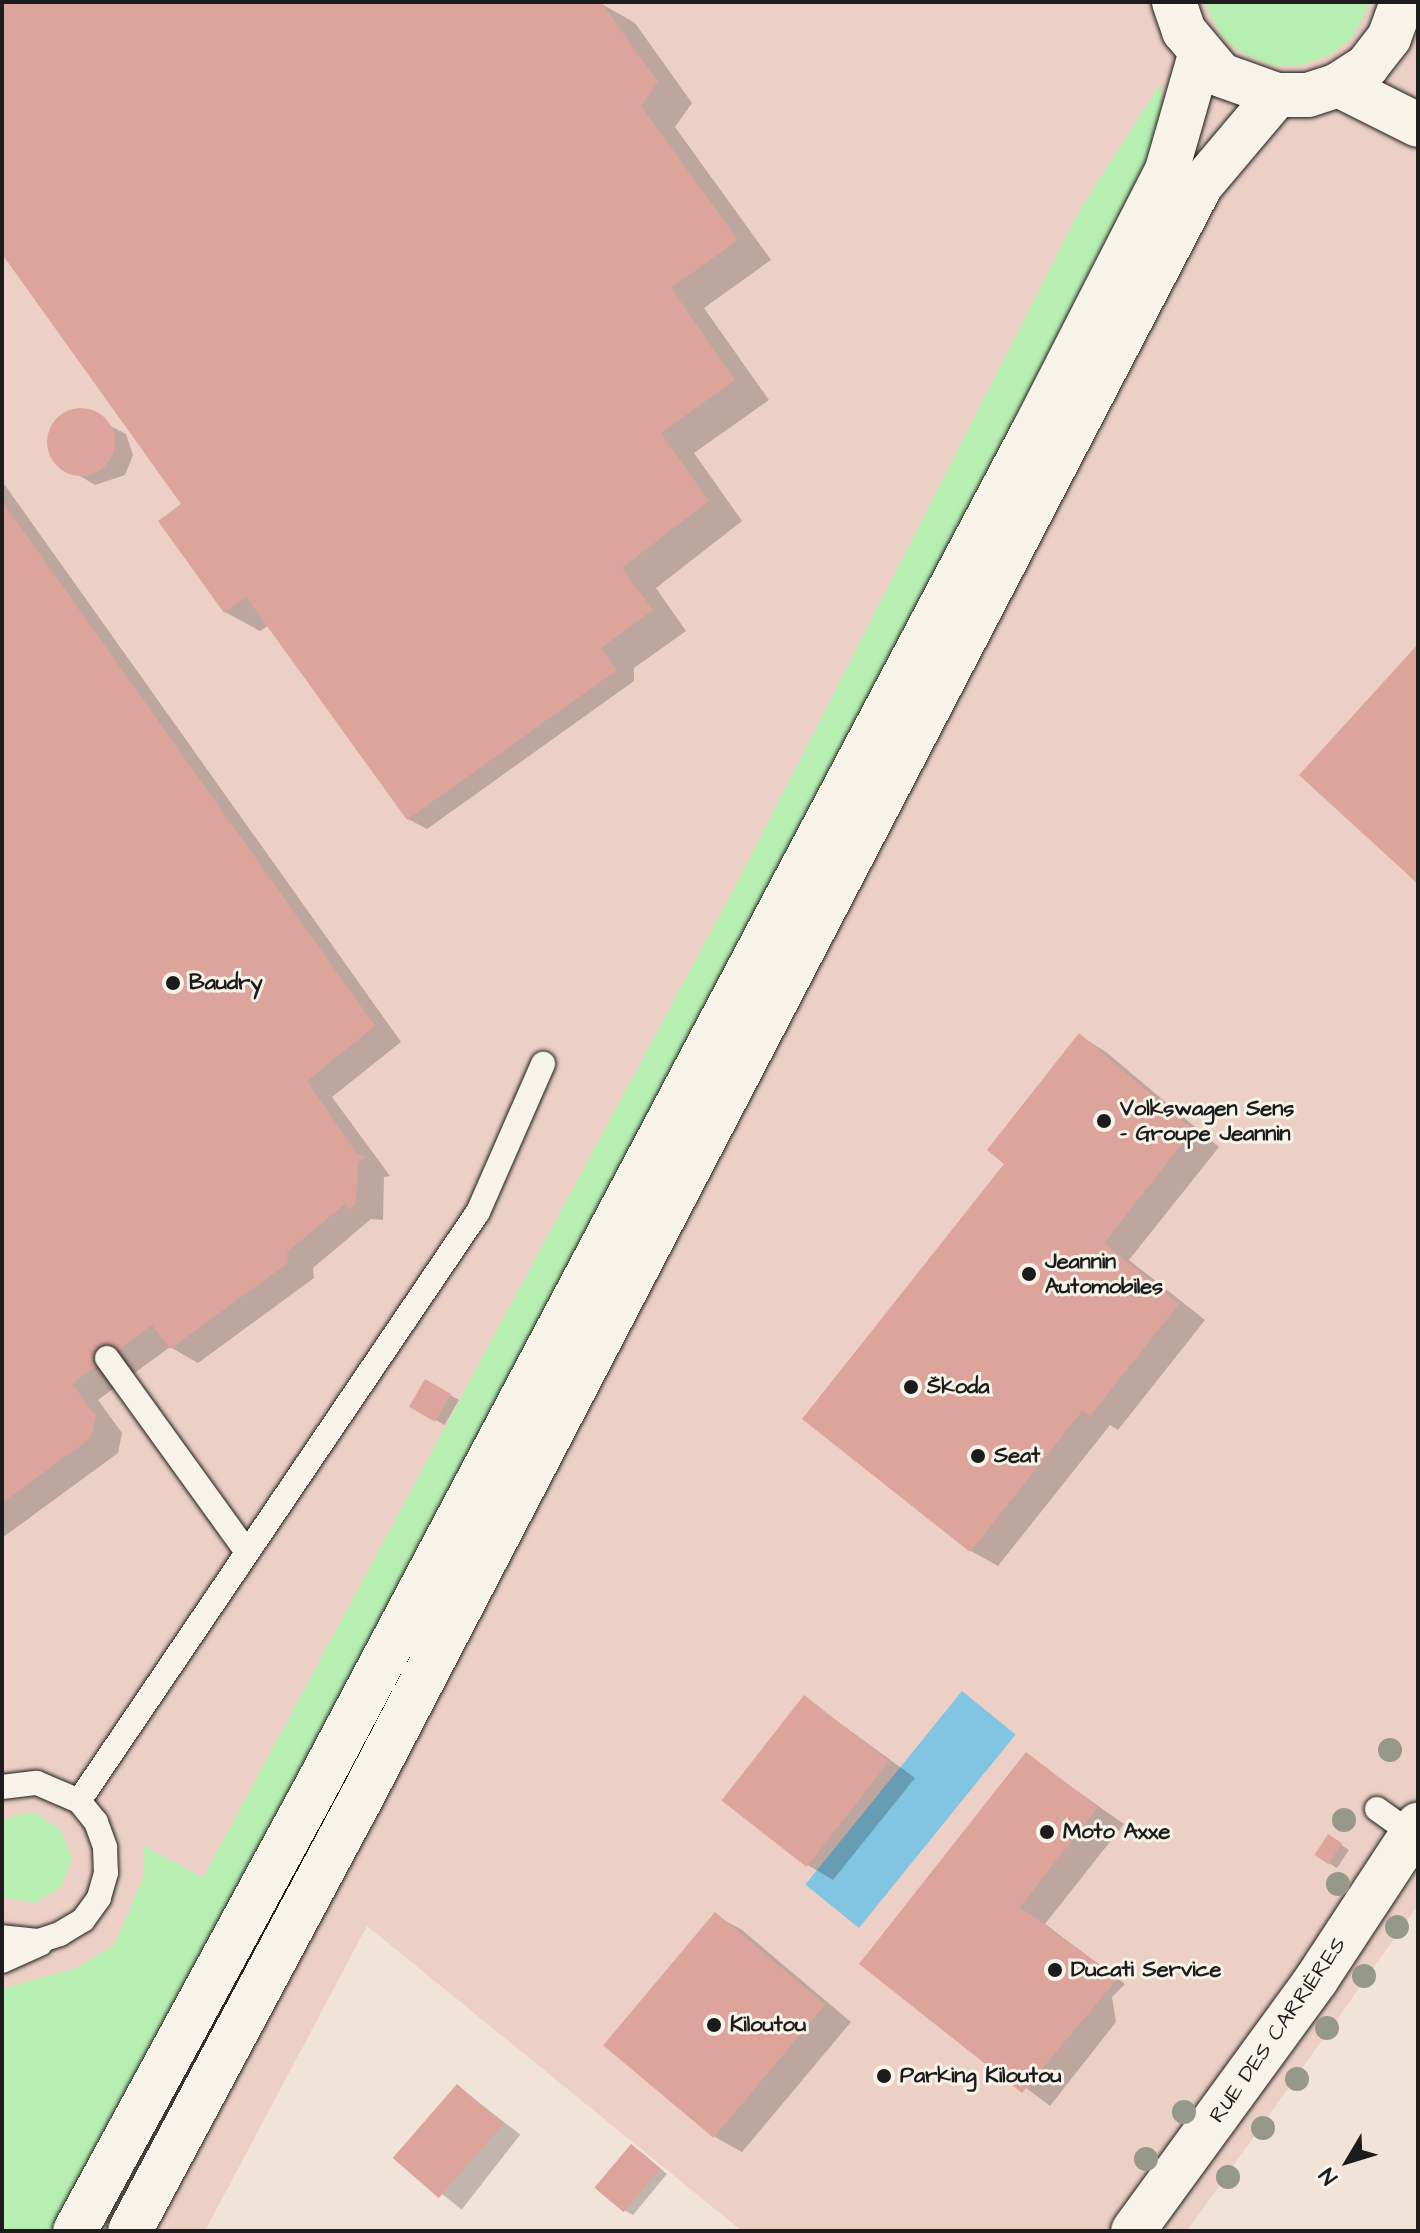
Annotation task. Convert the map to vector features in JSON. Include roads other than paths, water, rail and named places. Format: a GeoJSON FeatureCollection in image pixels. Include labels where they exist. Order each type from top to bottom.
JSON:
{"type":"FeatureCollection","features":[{"type":"Feature","properties":{"kind":"main road"},"geometry":{"type":"LineString","coordinates":[[1174,2],[1200,55],[1221,75],[1277,95],[1308,95],[1338,85],[1367,66],[1408,13]]}},
{"type":"Feature","properties":{"kind":"main road"},"geometry":{"type":"LineString","coordinates":[[75,2231],[315,1789],[1034,430],[1167,170],[1200,55]]}},
{"type":"Feature","properties":{"kind":"main road"},"geometry":{"type":"LineString","coordinates":[[1338,85],[1418,125]]}},
{"type":"Feature","properties":{"kind":"main road"},"geometry":{"type":"LineString","coordinates":[[130,2231],[369,1784],[1201,185],[1277,95]]}},
{"type":"Feature","properties":{"kind":"main road","name":"RUE DES CARRIÈRES"},"geometry":{"type":"LineString","coordinates":[[1133,2231],[1316,1980],[1415,1830]]}},
{"type":"Feature","properties":{"kind":"lane"},"geometry":{"type":"LineString","coordinates":[[79,1801],[478,1212],[543,1064]]}},
{"type":"Feature","properties":{"kind":"lane"},"geometry":{"type":"LineString","coordinates":[[107,1358],[247,1552]]}},
{"type":"Feature","properties":{"kind":"lane"},"geometry":{"type":"LineString","coordinates":[[2,1787],[37,1783],[79,1801],[96,1822],[105,1847],[106,1873],[91,1909],[60,1934],[2,1961]]}},
{"type":"Feature","properties":{"kind":"lane"},"geometry":{"type":"LineString","coordinates":[[1377,1809],[1415,1830]]}},
{"type":"Feature","properties":{"kind":"lane"},"geometry":{"type":"LineString","coordinates":[[2,1937],[38,1941],[60,1934]]}},
{"type":"Feature","properties":{"kind":"water"},"geometry":{"type":"Polygon","coordinates":[[[962,1691],[1016,1734],[859,1928],[805,1885],[962,1691]]]}},
{"type":"Feature","properties":{"kind":"place","name":"Baudry"},"geometry":{"type":"Point","coordinates":[173,983]}},
{"type":"Feature","properties":{"kind":"place","name":"Volkswagen Sens - Groupe Jeannin"},"geometry":{"type":"Point","coordinates":[1104,1121]}},
{"type":"Feature","properties":{"kind":"place","name":"Jeannin Automobiles"},"geometry":{"type":"Point","coordinates":[1029,1274]}},
{"type":"Feature","properties":{"kind":"place","name":"Škoda"},"geometry":{"type":"Point","coordinates":[911,1387]}},
{"type":"Feature","properties":{"kind":"place","name":"Seat"},"geometry":{"type":"Point","coordinates":[978,1456]}},
{"type":"Feature","properties":{"kind":"place","name":"Moto Axxe"},"geometry":{"type":"Point","coordinates":[1047,1832]}},
{"type":"Feature","properties":{"kind":"place","name":"Ducati Service"},"geometry":{"type":"Point","coordinates":[1055,1970]}},
{"type":"Feature","properties":{"kind":"place","name":"Kiloutou"},"geometry":{"type":"Point","coordinates":[714,2025]}},
{"type":"Feature","properties":{"kind":"place","name":"Parking Kiloutou"},"geometry":{"type":"Point","coordinates":[884,2076]}}]}
